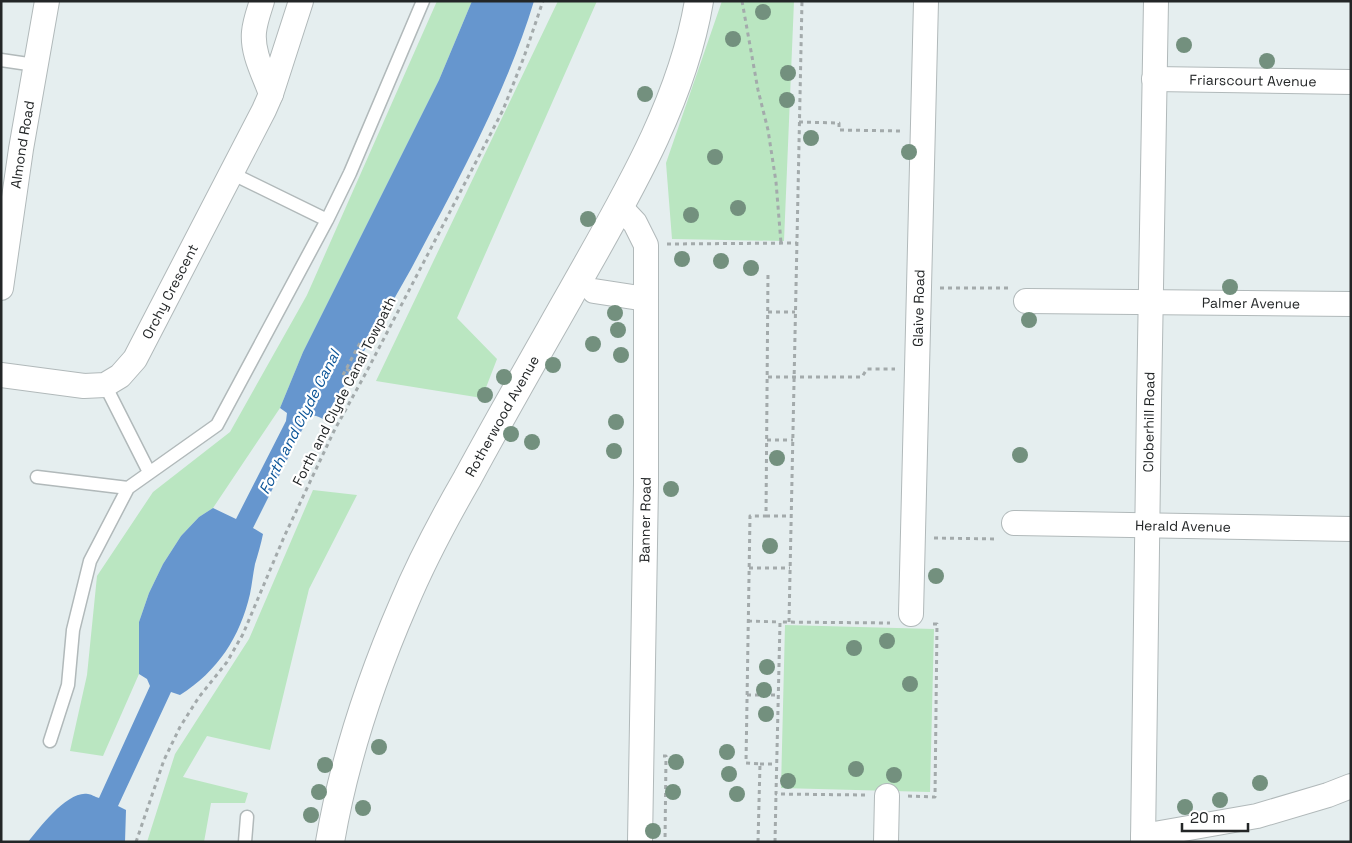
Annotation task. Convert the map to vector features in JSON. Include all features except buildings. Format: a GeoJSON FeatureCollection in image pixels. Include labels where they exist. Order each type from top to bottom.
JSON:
{"type":"FeatureCollection","features":[{"type":"Feature","properties":{"kind":"street","name":"Almond Road"},"geometry":{"type":"LineString","coordinates":[[1,288],[21,149],[47,1]]}},
{"type":"Feature","properties":{"kind":"street"},"geometry":{"type":"LineString","coordinates":[[262,1],[254,34],[255,50],[271,94]]}},
{"type":"Feature","properties":{"kind":"street","name":"Orchy Crescent"},"geometry":{"type":"LineString","coordinates":[[105,385],[120,376],[135,359],[231,173],[271,94],[301,1]]}},
{"type":"Feature","properties":{"kind":"street","name":"Rotherwood Avenue"},"geometry":{"type":"LineString","coordinates":[[330,842],[353,743],[374,678],[404,602],[438,532],[620,207],[663,119],[680,76],[695,23],[699,1]]}},
{"type":"Feature","properties":{"kind":"street","name":"Glaive Road"},"geometry":{"type":"LineString","coordinates":[[911,618],[926,1]]}},
{"type":"Feature","properties":{"kind":"street","name":"Cloberhill Road"},"geometry":{"type":"LineString","coordinates":[[1143,839],[1156,1]]}},
{"type":"Feature","properties":{"kind":"street","name":"Friarscourt Avenue"},"geometry":{"type":"LineString","coordinates":[[1154,79],[1351,82]]}},
{"type":"Feature","properties":{"kind":"street","name":"Banner Road"},"geometry":{"type":"LineString","coordinates":[[620,207],[635,223],[646,245],[646,484],[640,842]]}},
{"type":"Feature","properties":{"kind":"street"},"geometry":{"type":"LineString","coordinates":[[594,291],[646,299]]}},
{"type":"Feature","properties":{"kind":"street","name":"Palmer Avenue"},"geometry":{"type":"LineString","coordinates":[[1026,301],[1351,304]]}},
{"type":"Feature","properties":{"kind":"street"},"geometry":{"type":"LineString","coordinates":[[1,375],[84,386],[105,385]]}},
{"type":"Feature","properties":{"kind":"street","name":"Herald Avenue"},"geometry":{"type":"LineString","coordinates":[[1014,523],[1351,529]]}},
{"type":"Feature","properties":{"kind":"street"},"geometry":{"type":"LineString","coordinates":[[1143,839],[1257,816],[1328,795],[1351,786]]}},
{"type":"Feature","properties":{"kind":"street"},"geometry":{"type":"LineString","coordinates":[[886,842],[887,796]]}},
{"type":"Feature","properties":{"kind":"lane"},"geometry":{"type":"LineString","coordinates":[[50,740],[68,685],[73,630],[90,561],[128,488],[217,425],[350,173],[423,1]]}},
{"type":"Feature","properties":{"kind":"lane"},"geometry":{"type":"LineString","coordinates":[[1,60],[35,65]]}},
{"type":"Feature","properties":{"kind":"lane"},"geometry":{"type":"LineString","coordinates":[[231,173],[326,220]]}},
{"type":"Feature","properties":{"kind":"lane"},"geometry":{"type":"LineString","coordinates":[[105,385],[149,472]]}},
{"type":"Feature","properties":{"kind":"lane"},"geometry":{"type":"LineString","coordinates":[[37,477],[128,488]]}},
{"type":"Feature","properties":{"kind":"lane"},"geometry":{"type":"LineString","coordinates":[[245,842],[247,817]]}},
{"type":"Feature","properties":{"kind":"path","name":"Forth and Clyde Canal Towpath"},"geometry":{"type":"LineString","coordinates":[[136,842],[164,760],[180,727],[199,697],[227,662],[243,634],[284,537],[334,431],[503,110],[543,1]]}},
{"type":"Feature","properties":{"kind":"path"},"geometry":{"type":"LineString","coordinates":[[742,1],[775,173],[781,243]]}},
{"type":"Feature","properties":{"kind":"path"},"geometry":{"type":"LineString","coordinates":[[789,622],[802,1]]}},
{"type":"Feature","properties":{"kind":"path"},"geometry":{"type":"LineString","coordinates":[[799,122],[839,122],[839,130],[922,131]]}},
{"type":"Feature","properties":{"kind":"path"},"geometry":{"type":"LineString","coordinates":[[646,245],[797,243]]}},
{"type":"Feature","properties":{"kind":"path"},"geometry":{"type":"LineString","coordinates":[[766,516],[768,272]]}},
{"type":"Feature","properties":{"kind":"path"},"geometry":{"type":"LineString","coordinates":[[919,287],[1026,289],[1026,301]]}},
{"type":"Feature","properties":{"kind":"path"},"geometry":{"type":"LineString","coordinates":[[768,312],[796,312]]}},
{"type":"Feature","properties":{"kind":"path"},"geometry":{"type":"LineString","coordinates":[[343,375],[361,341]]}},
{"type":"Feature","properties":{"kind":"path"},"geometry":{"type":"LineString","coordinates":[[768,377],[862,377],[868,369],[917,368]]}},
{"type":"Feature","properties":{"kind":"path"},"geometry":{"type":"LineString","coordinates":[[346,369],[352,372]]}},
{"type":"Feature","properties":{"kind":"path"},"geometry":{"type":"LineString","coordinates":[[767,440],[793,440]]}},
{"type":"Feature","properties":{"kind":"path"},"geometry":{"type":"LineString","coordinates":[[776,764],[746,764],[750,516],[791,516]]}},
{"type":"Feature","properties":{"kind":"path"},"geometry":{"type":"LineString","coordinates":[[913,538],[1013,539],[1014,523]]}},
{"type":"Feature","properties":{"kind":"path"},"geometry":{"type":"LineString","coordinates":[[749,568],[790,568]]}},
{"type":"Feature","properties":{"kind":"path"},"geometry":{"type":"LineString","coordinates":[[748,621],[789,622],[911,618],[937,624],[935,797],[776,794]]}},
{"type":"Feature","properties":{"kind":"path"},"geometry":{"type":"LineString","coordinates":[[775,842],[780,622]]}},
{"type":"Feature","properties":{"kind":"path"},"geometry":{"type":"LineString","coordinates":[[747,695],[778,695]]}},
{"type":"Feature","properties":{"kind":"path"},"geometry":{"type":"LineString","coordinates":[[758,842],[760,764]]}},
{"type":"Feature","properties":{"kind":"green space"},"geometry":{"type":"Polygon","coordinates":[[[437,1],[472,1],[439,80],[303,352],[280,408],[213,508],[199,517],[181,536],[163,564],[149,593],[139,622],[139,674],[103,756],[70,751],[87,675],[97,576],[153,492],[230,432],[307,295],[437,1]]]}},
{"type":"Feature","properties":{"kind":"green space"},"geometry":{"type":"Polygon","coordinates":[[[558,1],[597,1],[457,318],[497,359],[482,398],[376,381],[558,1]]]}},
{"type":"Feature","properties":{"kind":"green space"},"geometry":{"type":"Polygon","coordinates":[[[722,1],[794,1],[784,241],[672,239],[666,163],[722,1]]]}},
{"type":"Feature","properties":{"kind":"green space"},"geometry":{"type":"Polygon","coordinates":[[[313,490],[357,495],[309,589],[270,750],[207,736],[183,777],[248,793],[245,803],[211,803],[204,842],[147,842],[175,754],[249,639],[313,490]]]}},
{"type":"Feature","properties":{"kind":"green space"},"geometry":{"type":"Polygon","coordinates":[[[785,625],[934,629],[930,792],[781,788],[785,625]]]}},
{"type":"Feature","properties":{"kind":"water","name":"Forth and Clyde Canal"},"geometry":{"type":"Polygon","coordinates":[[[472,1],[534,1],[523,36],[495,104],[411,269],[328,412],[323,419],[316,416],[308,418],[253,528],[263,534],[246,610],[233,639],[226,652],[194,686],[180,695],[171,692],[118,806],[126,810],[125,842],[28,842],[55,811],[72,798],[80,794],[88,794],[99,798],[150,686],[147,679],[139,674],[139,622],[149,593],[163,564],[181,536],[199,517],[213,508],[236,519],[286,421],[287,413],[280,408],[303,352],[439,80],[472,1]]]}}]}
